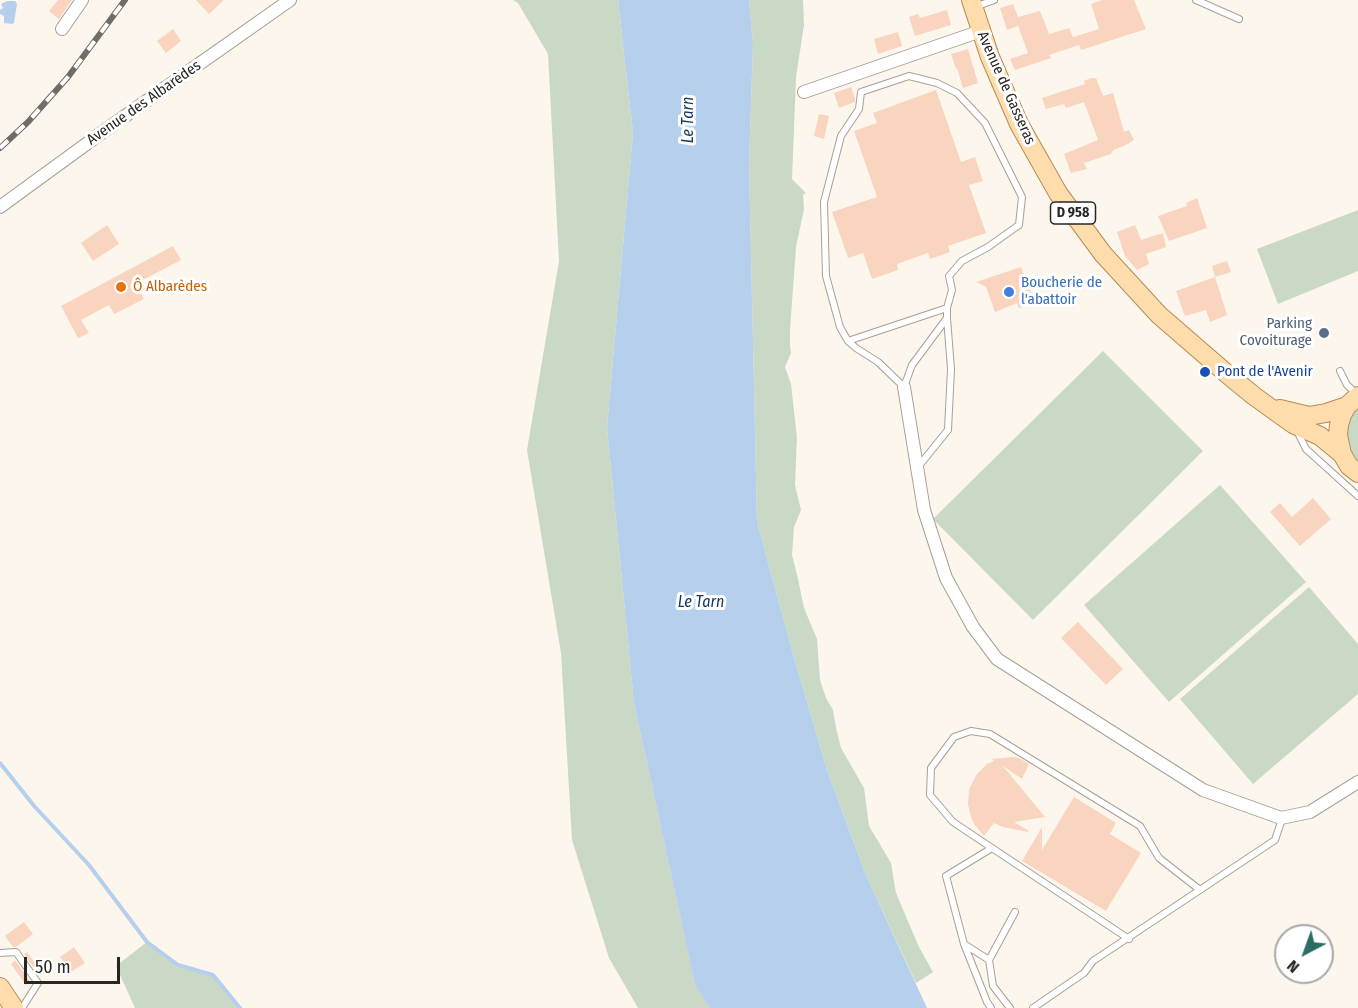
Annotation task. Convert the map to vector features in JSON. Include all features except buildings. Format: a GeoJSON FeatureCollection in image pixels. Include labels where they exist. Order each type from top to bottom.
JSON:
{"type":"FeatureCollection","features":[{"type":"Feature","properties":{"kind":"main road","name":"Avenue de Gasseras"},"geometry":{"type":"LineString","coordinates":[[972,4],[990,57],[1019,124],[1058,193],[1103,254],[1159,315],[1226,373],[1293,424],[1320,436],[1342,454],[1349,466],[1358,473]]}},
{"type":"Feature","properties":{"kind":"main road","name":"Avenue de Gasseras"},"geometry":{"type":"LineString","coordinates":[[1269,406],[1309,416],[1326,413],[1354,399]]}},
{"type":"Feature","properties":{"kind":"main road"},"geometry":{"type":"LineString","coordinates":[[1342,454],[1338,435],[1342,415],[1354,399]]}},
{"type":"Feature","properties":{"kind":"main road"},"geometry":{"type":"LineString","coordinates":[[0,987],[14,1008]]}},
{"type":"Feature","properties":{"kind":"street"},"geometry":{"type":"LineString","coordinates":[[62,30],[82,0]]}},
{"type":"Feature","properties":{"kind":"street","name":"Avenue des Albarèdes"},"geometry":{"type":"LineString","coordinates":[[0,207],[290,0]]}},
{"type":"Feature","properties":{"kind":"street"},"geometry":{"type":"LineString","coordinates":[[804,92],[981,31]]}},
{"type":"Feature","properties":{"kind":"street"},"geometry":{"type":"LineString","coordinates":[[904,387],[924,510],[946,578],[973,627],[997,659],[1203,790],[1282,819],[1310,812],[1358,782]]}},
{"type":"Feature","properties":{"kind":"lane"},"geometry":{"type":"LineString","coordinates":[[972,4],[994,0]]}},
{"type":"Feature","properties":{"kind":"lane"},"geometry":{"type":"LineString","coordinates":[[1196,0],[1239,19]]}},
{"type":"Feature","properties":{"kind":"lane"},"geometry":{"type":"LineString","coordinates":[[918,468],[948,430],[951,369],[947,308],[952,290],[949,276],[962,261],[988,247],[1019,225],[1022,197],[985,123],[957,93],[938,83],[909,76],[861,92],[859,110],[842,136],[824,202],[826,276],[840,327],[848,341],[878,362],[904,387],[912,365],[947,318]]}},
{"type":"Feature","properties":{"kind":"lane"},"geometry":{"type":"LineString","coordinates":[[848,341],[947,308]]}},
{"type":"Feature","properties":{"kind":"lane"},"geometry":{"type":"LineString","coordinates":[[1340,370],[1354,399]]}},
{"type":"Feature","properties":{"kind":"lane"},"geometry":{"type":"LineString","coordinates":[[1293,424],[1306,449],[1358,496]]}},
{"type":"Feature","properties":{"kind":"lane"},"geometry":{"type":"LineString","coordinates":[[1129,939],[953,822],[930,795],[931,768],[954,737],[971,731],[990,734],[1140,826],[1159,858],[1200,890]]}},
{"type":"Feature","properties":{"kind":"lane"},"geometry":{"type":"LineString","coordinates":[[1033,1008],[1084,973],[1093,961],[1275,840],[1282,819]]}},
{"type":"Feature","properties":{"kind":"lane"},"geometry":{"type":"LineString","coordinates":[[991,1008],[964,944],[946,876],[992,848]]}},
{"type":"Feature","properties":{"kind":"lane"},"geometry":{"type":"LineString","coordinates":[[1010,1008],[993,986],[989,960],[1015,912]]}},
{"type":"Feature","properties":{"kind":"lane"},"geometry":{"type":"LineString","coordinates":[[964,944],[989,960]]}},
{"type":"Feature","properties":{"kind":"lane"},"geometry":{"type":"LineString","coordinates":[[0,953],[16,952],[38,983],[22,1008]]}},
{"type":"Feature","properties":{"kind":"green space"},"geometry":{"type":"Polygon","coordinates":[[[513,0],[618,0],[633,133],[607,427],[634,703],[695,983],[710,1008],[638,1008],[609,958],[572,840],[561,653],[527,450],[559,261],[548,54],[518,3],[513,0]]]}},
{"type":"Feature","properties":{"kind":"green space"},"geometry":{"type":"Polygon","coordinates":[[[749,0],[803,0],[804,25],[796,77],[792,179],[806,193],[803,195],[804,209],[796,247],[790,330],[791,353],[785,367],[791,384],[797,438],[795,485],[801,510],[794,527],[792,555],[804,608],[817,639],[820,680],[833,710],[841,748],[864,788],[869,826],[891,863],[896,893],[919,947],[933,972],[916,983],[865,873],[827,770],[757,522],[749,163],[753,44],[749,0]]]}},
{"type":"Feature","properties":{"kind":"green space"},"geometry":{"type":"Polygon","coordinates":[[[1358,210],[1358,271],[1278,304],[1257,249],[1358,210]]]}},
{"type":"Feature","properties":{"kind":"green space"},"geometry":{"type":"Polygon","coordinates":[[[1103,351],[1203,451],[1033,620],[933,519],[1103,351]]]}},
{"type":"Feature","properties":{"kind":"green space"},"geometry":{"type":"Polygon","coordinates":[[[1358,407],[1358,461],[1348,444],[1346,434],[1351,416],[1358,407]]]}},
{"type":"Feature","properties":{"kind":"green space"},"geometry":{"type":"Polygon","coordinates":[[[1220,485],[1306,582],[1169,702],[1084,605],[1220,485]]]}},
{"type":"Feature","properties":{"kind":"green space"},"geometry":{"type":"Polygon","coordinates":[[[1309,587],[1358,644],[1358,694],[1253,784],[1180,699],[1309,587]]]}},
{"type":"Feature","properties":{"kind":"green space"},"geometry":{"type":"Polygon","coordinates":[[[147,942],[178,965],[213,975],[240,1008],[135,1008],[116,966],[147,942]]]}},
{"type":"Feature","properties":{"kind":"water","name":"Le Tarn"},"geometry":{"type":"Polygon","coordinates":[[[618,0],[749,0],[753,44],[749,163],[757,522],[827,770],[865,873],[927,1008],[710,1008],[695,984],[634,703],[607,427],[633,133],[618,0]]]}},
{"type":"Feature","properties":{"kind":"water"},"geometry":{"type":"Polygon","coordinates":[[[15,1],[17,4],[12,24],[4,23],[4,16],[0,14],[3,8],[1,4],[15,1]]]}},
{"type":"Feature","properties":{"kind":"waterway"},"geometry":{"type":"LineString","coordinates":[[0,763],[35,807],[89,865],[147,942],[178,965],[213,975],[240,1008]]}},
{"type":"Feature","properties":{"kind":"railway"},"geometry":{"type":"LineString","coordinates":[[0,148],[28,122],[68,77],[125,0]]}},
{"type":"Feature","properties":{"kind":"place","name":"Ô Albarèdes"},"geometry":{"type":"Point","coordinates":[121,287]}},
{"type":"Feature","properties":{"kind":"place","name":"Boucherie de l'abattoir"},"geometry":{"type":"Point","coordinates":[1009,292]}},
{"type":"Feature","properties":{"kind":"place","name":"Parking Covoiturage"},"geometry":{"type":"Point","coordinates":[1324,333]}},
{"type":"Feature","properties":{"kind":"place","name":"Pont de l'Avenir"},"geometry":{"type":"Point","coordinates":[1205,372]}}]}
